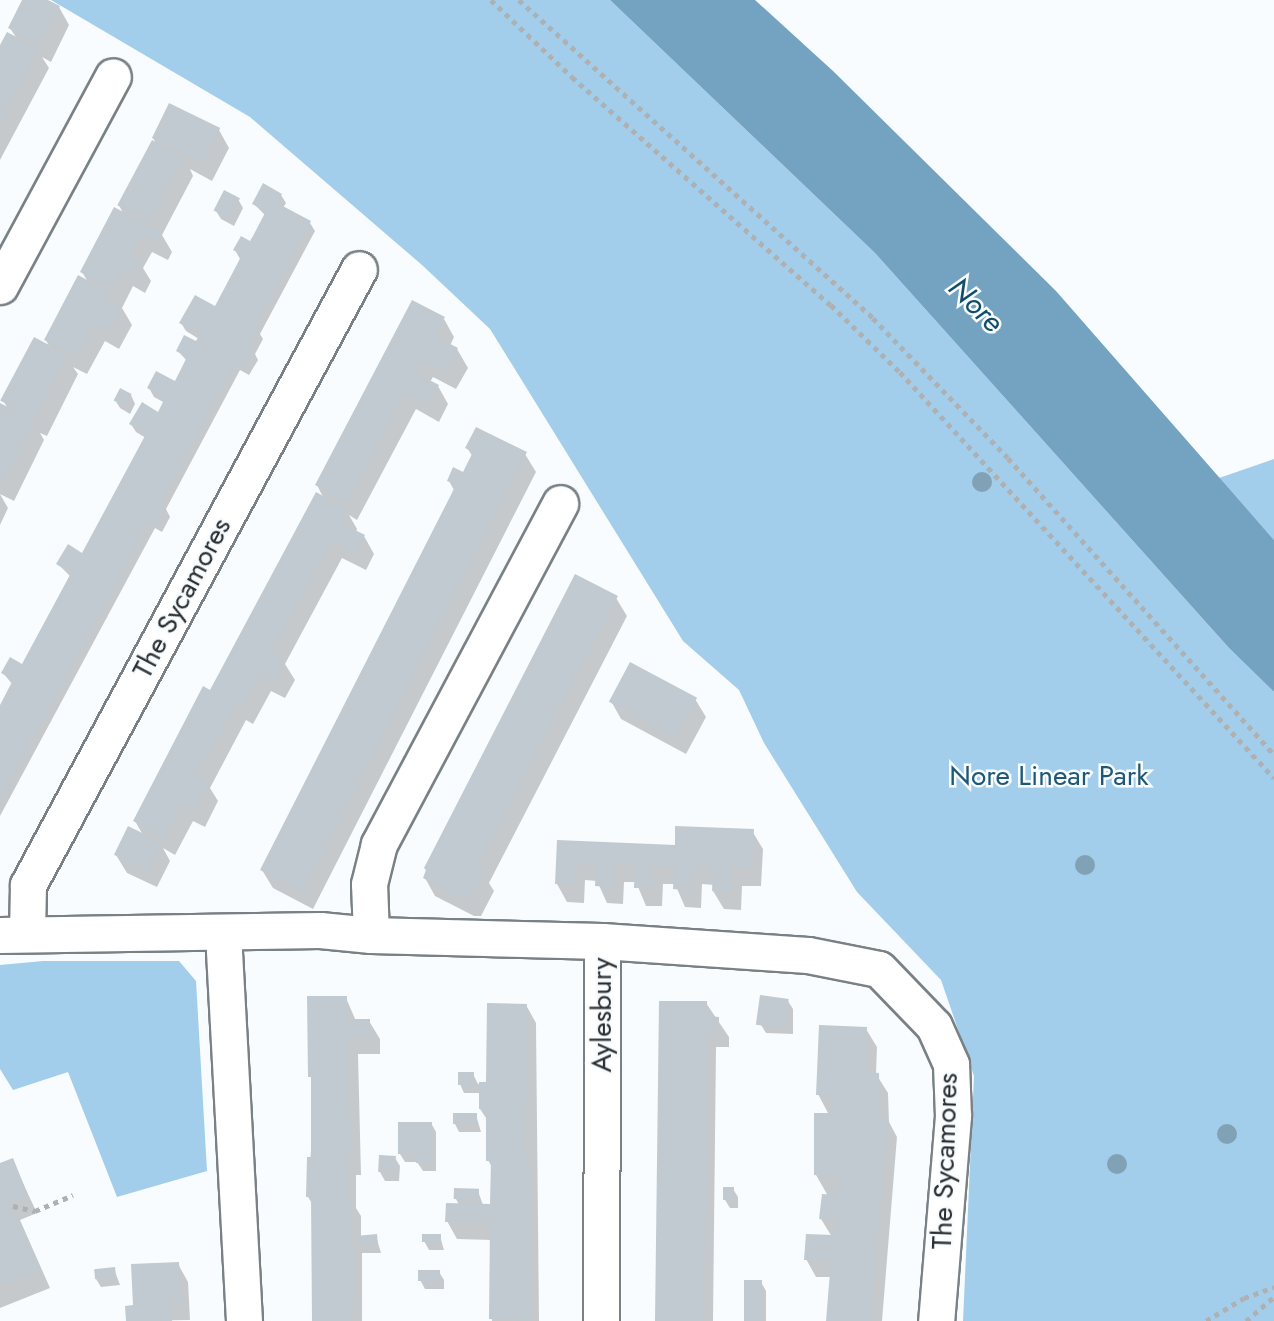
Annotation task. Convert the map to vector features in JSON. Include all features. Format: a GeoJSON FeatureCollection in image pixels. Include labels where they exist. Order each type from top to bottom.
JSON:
{"type":"FeatureCollection","features":[{"type":"Feature","properties":{"kind":"street"},"geometry":{"type":"LineString","coordinates":[[0,286],[113,76]]}},
{"type":"Feature","properties":{"kind":"street","name":"The Sycamores"},"geometry":{"type":"LineString","coordinates":[[223,933],[13,934],[28,885],[359,269]]}},
{"type":"Feature","properties":{"kind":"street"},"geometry":{"type":"LineString","coordinates":[[371,935],[369,884],[379,844],[560,503]]}},
{"type":"Feature","properties":{"kind":"street","name":"Aylesbury"},"geometry":{"type":"LineString","coordinates":[[223,933],[320,930],[371,935],[602,941],[601,1321]]}},
{"type":"Feature","properties":{"kind":"street"},"geometry":{"type":"LineString","coordinates":[[223,933],[244,1321]]}},
{"type":"Feature","properties":{"kind":"street","name":"The Sycamores"},"geometry":{"type":"LineString","coordinates":[[602,941],[808,955],[879,969],[934,1026],[951,1064],[953,1116],[936,1321]]}},
{"type":"Feature","properties":{"kind":"path"},"geometry":{"type":"LineString","coordinates":[[491,0],[572,77],[831,305],[900,372],[1274,778]]}},
{"type":"Feature","properties":{"kind":"path"},"geometry":{"type":"LineString","coordinates":[[519,0],[873,318],[1008,458],[1274,754]]}},
{"type":"Feature","properties":{"kind":"path"},"geometry":{"type":"LineString","coordinates":[[13,1206],[35,1211],[73,1195]]}},
{"type":"Feature","properties":{"kind":"path"},"geometry":{"type":"LineString","coordinates":[[1206,1321],[1244,1298],[1274,1287]]}},
{"type":"Feature","properties":{"kind":"path"},"geometry":{"type":"LineString","coordinates":[[1245,1321],[1274,1297]]}},
{"type":"Feature","properties":{"kind":"green space","name":"Nore Linear Park"},"geometry":{"type":"Polygon","coordinates":[[[51,0],[610,0],[875,253],[1229,648],[1274,692],[1274,1321],[963,1321],[974,1076],[941,980],[857,892],[764,743],[739,690],[683,641],[490,329],[422,265],[250,117],[51,0]]]}},
{"type":"Feature","properties":{"kind":"green space"},"geometry":{"type":"Polygon","coordinates":[[[1274,459],[1274,540],[1219,478],[1274,459]]]}},
{"type":"Feature","properties":{"kind":"green space"},"geometry":{"type":"Polygon","coordinates":[[[43,961],[179,961],[196,981],[207,1171],[117,1197],[68,1072],[13,1090],[0,1069],[0,965],[43,961]]]}},
{"type":"Feature","properties":{"kind":"water","name":"Nore"},"geometry":{"type":"Polygon","coordinates":[[[610,0],[755,0],[833,71],[1056,291],[1274,540],[1274,692],[1229,648],[875,253],[610,0]]]}},
{"type":"Feature","properties":{"kind":"building"},"geometry":{"type":"Polygon","coordinates":[[[22,0],[48,0],[60,6],[41,45],[8,28],[22,0]]]}},
{"type":"Feature","properties":{"kind":"building"},"geometry":{"type":"Polygon","coordinates":[[[7,32],[39,49],[0,122],[0,45],[7,32]]]}},
{"type":"Feature","properties":{"kind":"building"},"geometry":{"type":"Polygon","coordinates":[[[169,103],[220,128],[203,163],[152,138],[169,103]]]}},
{"type":"Feature","properties":{"kind":"building"},"geometry":{"type":"Polygon","coordinates":[[[152,140],[184,157],[149,222],[117,205],[152,140]]]}},
{"type":"Feature","properties":{"kind":"building"},"geometry":{"type":"Polygon","coordinates":[[[263,183],[282,194],[277,203],[311,221],[255,327],[259,330],[249,348],[254,350],[244,367],[236,363],[160,503],[166,507],[157,525],[150,521],[0,800],[0,705],[13,680],[1,673],[10,657],[22,664],[71,573],[56,564],[68,544],[82,553],[146,434],[129,424],[142,402],[158,412],[165,398],[147,388],[156,371],[175,381],[187,357],[176,351],[184,335],[196,341],[200,334],[179,323],[195,295],[215,306],[242,255],[233,250],[241,236],[250,241],[253,236],[266,211],[252,204],[263,183]]]}},
{"type":"Feature","properties":{"kind":"building"},"geometry":{"type":"Polygon","coordinates":[[[224,190],[240,198],[230,219],[214,210],[224,190]]]}},
{"type":"Feature","properties":{"kind":"building"},"geometry":{"type":"Polygon","coordinates":[[[114,207],[163,233],[158,243],[142,235],[130,256],[142,262],[134,276],[123,270],[112,290],[80,272],[114,207]]]}},
{"type":"Feature","properties":{"kind":"building"},"geometry":{"type":"Polygon","coordinates":[[[78,275],[111,293],[108,298],[122,306],[109,332],[94,324],[77,357],[44,340],[78,275]]]}},
{"type":"Feature","properties":{"kind":"building"},"geometry":{"type":"Polygon","coordinates":[[[412,300],[445,317],[435,336],[458,348],[446,372],[423,360],[416,373],[439,385],[429,405],[406,392],[347,503],[315,485],[412,300]]]}},
{"type":"Feature","properties":{"kind":"building"},"geometry":{"type":"Polygon","coordinates":[[[34,337],[68,355],[34,418],[0,401],[34,337]]]}},
{"type":"Feature","properties":{"kind":"building"},"geometry":{"type":"Polygon","coordinates":[[[120,388],[132,394],[125,406],[114,400],[120,388]]]}},
{"type":"Feature","properties":{"kind":"building"},"geometry":{"type":"Polygon","coordinates":[[[0,403],[35,421],[3,484],[0,482],[0,403]]]}},
{"type":"Feature","properties":{"kind":"building"},"geometry":{"type":"Polygon","coordinates":[[[476,427],[527,452],[303,892],[260,870],[456,485],[447,481],[453,467],[463,472],[473,452],[465,448],[476,427]]]}},
{"type":"Feature","properties":{"kind":"building"},"geometry":{"type":"Polygon","coordinates":[[[316,492],[348,510],[341,523],[365,535],[355,553],[332,541],[271,653],[285,661],[274,681],[260,674],[242,707],[236,703],[197,776],[209,782],[194,810],[182,804],[165,838],[133,821],[203,686],[210,690],[316,492]]]}},
{"type":"Feature","properties":{"kind":"building"},"geometry":{"type":"Polygon","coordinates":[[[575,574],[618,596],[477,868],[485,872],[471,898],[462,899],[423,878],[426,870],[424,868],[575,574]]]}},
{"type":"Feature","properties":{"kind":"building"},"geometry":{"type":"Polygon","coordinates":[[[630,662],[697,698],[676,737],[609,702],[630,662]]]}},
{"type":"Feature","properties":{"kind":"building"},"geometry":{"type":"Polygon","coordinates":[[[128,826],[161,842],[147,871],[114,855],[128,826]]]}},
{"type":"Feature","properties":{"kind":"building"},"geometry":{"type":"Polygon","coordinates":[[[675,826],[754,829],[752,869],[732,868],[731,892],[712,891],[713,867],[693,867],[692,891],[673,889],[674,867],[654,866],[653,888],[634,888],[635,865],[615,864],[614,887],[595,886],[596,864],[576,863],[575,885],[555,884],[557,840],[675,845],[675,826]]]}},
{"type":"Feature","properties":{"kind":"building"},"geometry":{"type":"Polygon","coordinates":[[[760,995],[789,999],[785,1029],[756,1025],[760,995]]]}},
{"type":"Feature","properties":{"kind":"building"},"geometry":{"type":"Polygon","coordinates":[[[307,996],[347,996],[347,1019],[370,1019],[370,1036],[349,1037],[351,1157],[347,1157],[347,1197],[351,1197],[354,1276],[352,1321],[312,1321],[311,1197],[306,1197],[307,1157],[311,1157],[307,996]]]}},
{"type":"Feature","properties":{"kind":"building"},"geometry":{"type":"Polygon","coordinates":[[[659,1001],[707,1001],[707,1016],[719,1017],[719,1029],[707,1029],[704,1321],[655,1321],[659,1001]]]}},
{"type":"Feature","properties":{"kind":"building"},"geometry":{"type":"Polygon","coordinates":[[[487,1003],[527,1004],[529,1321],[489,1319],[490,1222],[445,1222],[446,1203],[490,1204],[491,1161],[486,1161],[486,1109],[479,1109],[479,1082],[486,1082],[487,1003]]]}},
{"type":"Feature","properties":{"kind":"building"},"geometry":{"type":"Polygon","coordinates":[[[819,1025],[867,1027],[866,1072],[879,1073],[880,1115],[888,1117],[871,1321],[826,1321],[831,1260],[804,1260],[806,1234],[834,1235],[835,1220],[819,1219],[822,1194],[837,1195],[839,1177],[814,1175],[814,1113],[832,1113],[833,1095],[816,1095],[819,1025]]]}},
{"type":"Feature","properties":{"kind":"building"},"geometry":{"type":"Polygon","coordinates":[[[458,1072],[474,1072],[474,1085],[458,1085],[458,1072]]]}},
{"type":"Feature","properties":{"kind":"building"},"geometry":{"type":"Polygon","coordinates":[[[453,1113],[477,1113],[477,1124],[453,1124],[453,1113]]]}},
{"type":"Feature","properties":{"kind":"building"},"geometry":{"type":"Polygon","coordinates":[[[398,1122],[432,1122],[432,1163],[416,1163],[416,1154],[398,1154],[398,1122]]]}},
{"type":"Feature","properties":{"kind":"building"},"geometry":{"type":"Polygon","coordinates":[[[379,1155],[396,1156],[395,1173],[378,1172],[379,1155]]]}},
{"type":"Feature","properties":{"kind":"building"},"geometry":{"type":"Polygon","coordinates":[[[13,1158],[28,1195],[11,1201],[41,1270],[0,1286],[0,1163],[13,1158]]]}},
{"type":"Feature","properties":{"kind":"building"},"geometry":{"type":"Polygon","coordinates":[[[723,1187],[734,1187],[734,1200],[723,1200],[723,1187]]]}},
{"type":"Feature","properties":{"kind":"building"},"geometry":{"type":"Polygon","coordinates":[[[454,1188],[479,1189],[479,1200],[454,1199],[454,1188]]]}},
{"type":"Feature","properties":{"kind":"building"},"geometry":{"type":"Polygon","coordinates":[[[377,1234],[378,1245],[359,1247],[358,1236],[377,1234]]]}},
{"type":"Feature","properties":{"kind":"building"},"geometry":{"type":"Polygon","coordinates":[[[422,1234],[441,1234],[441,1242],[422,1242],[422,1234]]]}},
{"type":"Feature","properties":{"kind":"building"},"geometry":{"type":"Polygon","coordinates":[[[179,1262],[181,1303],[171,1302],[172,1321],[126,1321],[125,1306],[133,1305],[131,1264],[179,1262]]]}},
{"type":"Feature","properties":{"kind":"building"},"geometry":{"type":"Polygon","coordinates":[[[115,1267],[116,1277],[95,1279],[94,1269],[115,1267]]]}},
{"type":"Feature","properties":{"kind":"building"},"geometry":{"type":"Polygon","coordinates":[[[418,1270],[440,1270],[440,1281],[418,1281],[418,1270]]]}},
{"type":"Feature","properties":{"kind":"building"},"geometry":{"type":"Polygon","coordinates":[[[744,1280],[762,1280],[762,1321],[744,1321],[744,1280]]]}}]}
